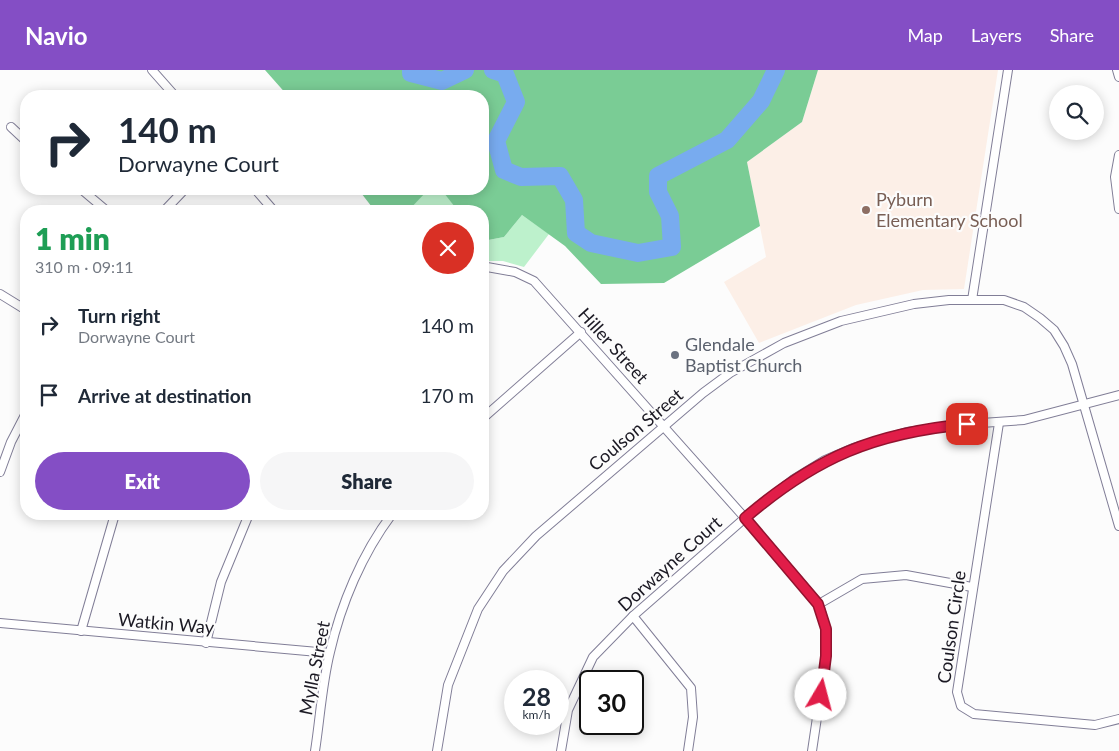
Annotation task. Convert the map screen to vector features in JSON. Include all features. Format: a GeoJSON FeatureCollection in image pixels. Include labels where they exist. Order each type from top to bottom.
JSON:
{"type":"FeatureCollection","features":[{"type":"Feature","properties":{"kind":"street"},"geometry":{"type":"LineString","coordinates":[[152,70],[170,90]]}},
{"type":"Feature","properties":{"kind":"street"},"geometry":{"type":"LineString","coordinates":[[972,300],[1008,70]]}},
{"type":"Feature","properties":{"kind":"street"},"geometry":{"type":"LineString","coordinates":[[1117,70],[1119,77]]}},
{"type":"Feature","properties":{"kind":"street"},"geometry":{"type":"LineString","coordinates":[[11,127],[20,135]]}},
{"type":"Feature","properties":{"kind":"street"},"geometry":{"type":"LineString","coordinates":[[1119,155],[1115,177],[1119,209]]}},
{"type":"Feature","properties":{"kind":"street"},"geometry":{"type":"LineString","coordinates":[[88,195],[100,205]]}},
{"type":"Feature","properties":{"kind":"street"},"geometry":{"type":"LineString","coordinates":[[170,205],[179,195]]}},
{"type":"Feature","properties":{"kind":"street"},"geometry":{"type":"LineString","coordinates":[[260,195],[269,205]]}},
{"type":"Feature","properties":{"kind":"street","name":"Hiller Street"},"geometry":{"type":"LineString","coordinates":[[489,267],[515,272],[534,281],[745,518],[818,604]]}},
{"type":"Feature","properties":{"kind":"street"},"geometry":{"type":"LineString","coordinates":[[0,294],[20,306]]}},
{"type":"Feature","properties":{"kind":"street","name":"Coulson Street"},"geometry":{"type":"LineString","coordinates":[[437,751],[448,684],[478,609],[503,571],[536,536],[663,425],[730,373],[784,343],[817,329],[868,313],[914,304],[1004,300],[1024,307],[1054,330],[1072,364],[1084,406]]}},
{"type":"Feature","properties":{"kind":"street"},"geometry":{"type":"LineString","coordinates":[[489,413],[581,332]]}},
{"type":"Feature","properties":{"kind":"street","name":"Dorwayne Court"},"geometry":{"type":"LineString","coordinates":[[561,751],[568,710],[592,657],[633,616],[745,518],[794,479],[853,448],[906,432],[944,426],[1024,420],[1084,406],[1119,395]]}},
{"type":"Feature","properties":{"kind":"street"},"geometry":{"type":"LineString","coordinates":[[1084,406],[1119,526]]}},
{"type":"Feature","properties":{"kind":"street","name":"Coulson Circle"},"geometry":{"type":"LineString","coordinates":[[1000,423],[972,587],[957,692],[961,706],[974,714],[1001,718],[1094,725],[1119,719]]}},
{"type":"Feature","properties":{"kind":"street"},"geometry":{"type":"LineString","coordinates":[[0,472],[11,442],[20,425]]}},
{"type":"Feature","properties":{"kind":"street"},"geometry":{"type":"LineString","coordinates":[[81,631],[113,520]]}},
{"type":"Feature","properties":{"kind":"street"},"geometry":{"type":"LineString","coordinates":[[206,642],[221,582],[247,520]]}},
{"type":"Feature","properties":{"kind":"street","name":"Mylla Street"},"geometry":{"type":"LineString","coordinates":[[316,751],[329,653],[354,581],[377,536],[388,520]]}},
{"type":"Feature","properties":{"kind":"street"},"geometry":{"type":"LineString","coordinates":[[812,751],[826,656],[826,629],[818,604],[862,579],[906,574],[972,587]]}},
{"type":"Feature","properties":{"kind":"street"},"geometry":{"type":"LineString","coordinates":[[633,616],[691,688],[693,716],[688,751]]}},
{"type":"Feature","properties":{"kind":"street","name":"Watkin Way"},"geometry":{"type":"LineString","coordinates":[[0,623],[329,653]]}},
{"type":"Feature","properties":{"kind":"shaded area","name":"Pyburn Elementary School"},"geometry":{"type":"Polygon","coordinates":[[[818,70],[998,70],[964,289],[923,290],[856,305],[759,343],[724,282],[766,257],[747,162],[802,122],[818,70]]]}},
{"type":"Feature","properties":{"kind":"green space"},"geometry":{"type":"Polygon","coordinates":[[[265,70],[818,70],[802,122],[747,162],[760,226],[664,283],[601,284],[565,246],[522,215],[504,237],[489,240],[489,205],[453,205],[446,195],[489,195],[489,90],[283,90],[265,70]]]}},
{"type":"Feature","properties":{"kind":"green space"},"geometry":{"type":"Polygon","coordinates":[[[363,195],[423,195],[414,205],[370,205],[363,195]]]}},
{"type":"Feature","properties":{"kind":"green space"},"geometry":{"type":"Polygon","coordinates":[[[422,195],[446,195],[454,205],[413,205],[422,195]]]}},
{"type":"Feature","properties":{"kind":"green space"},"geometry":{"type":"Polygon","coordinates":[[[522,215],[549,234],[524,267],[503,261],[489,261],[489,240],[504,237],[522,215]]]}},
{"type":"Feature","properties":{"kind":"waterway"},"geometry":{"type":"LineString","coordinates":[[411,70],[411,73],[442,81],[465,70]]}},
{"type":"Feature","properties":{"kind":"waterway"},"geometry":{"type":"LineString","coordinates":[[493,70],[505,74],[516,102],[496,141],[504,170],[521,177],[560,176],[574,200],[576,233],[591,243],[638,253],[672,247],[670,216],[658,192],[658,176],[727,140],[761,101],[776,70]]}},
{"type":"Feature","properties":{"kind":"place","name":"Pyburn Elementary School"},"geometry":{"type":"Point","coordinates":[866,210]}},
{"type":"Feature","properties":{"kind":"place","name":"Glendale Baptist Church"},"geometry":{"type":"Point","coordinates":[675,355]}},
{"type":"Feature","properties":{"kind":"route"},"geometry":{"type":"LineString","coordinates":[[821,695],[826,656],[826,629],[818,604],[745,518],[794,479],[825,460],[853,448],[906,432],[967,424]]}}]}
